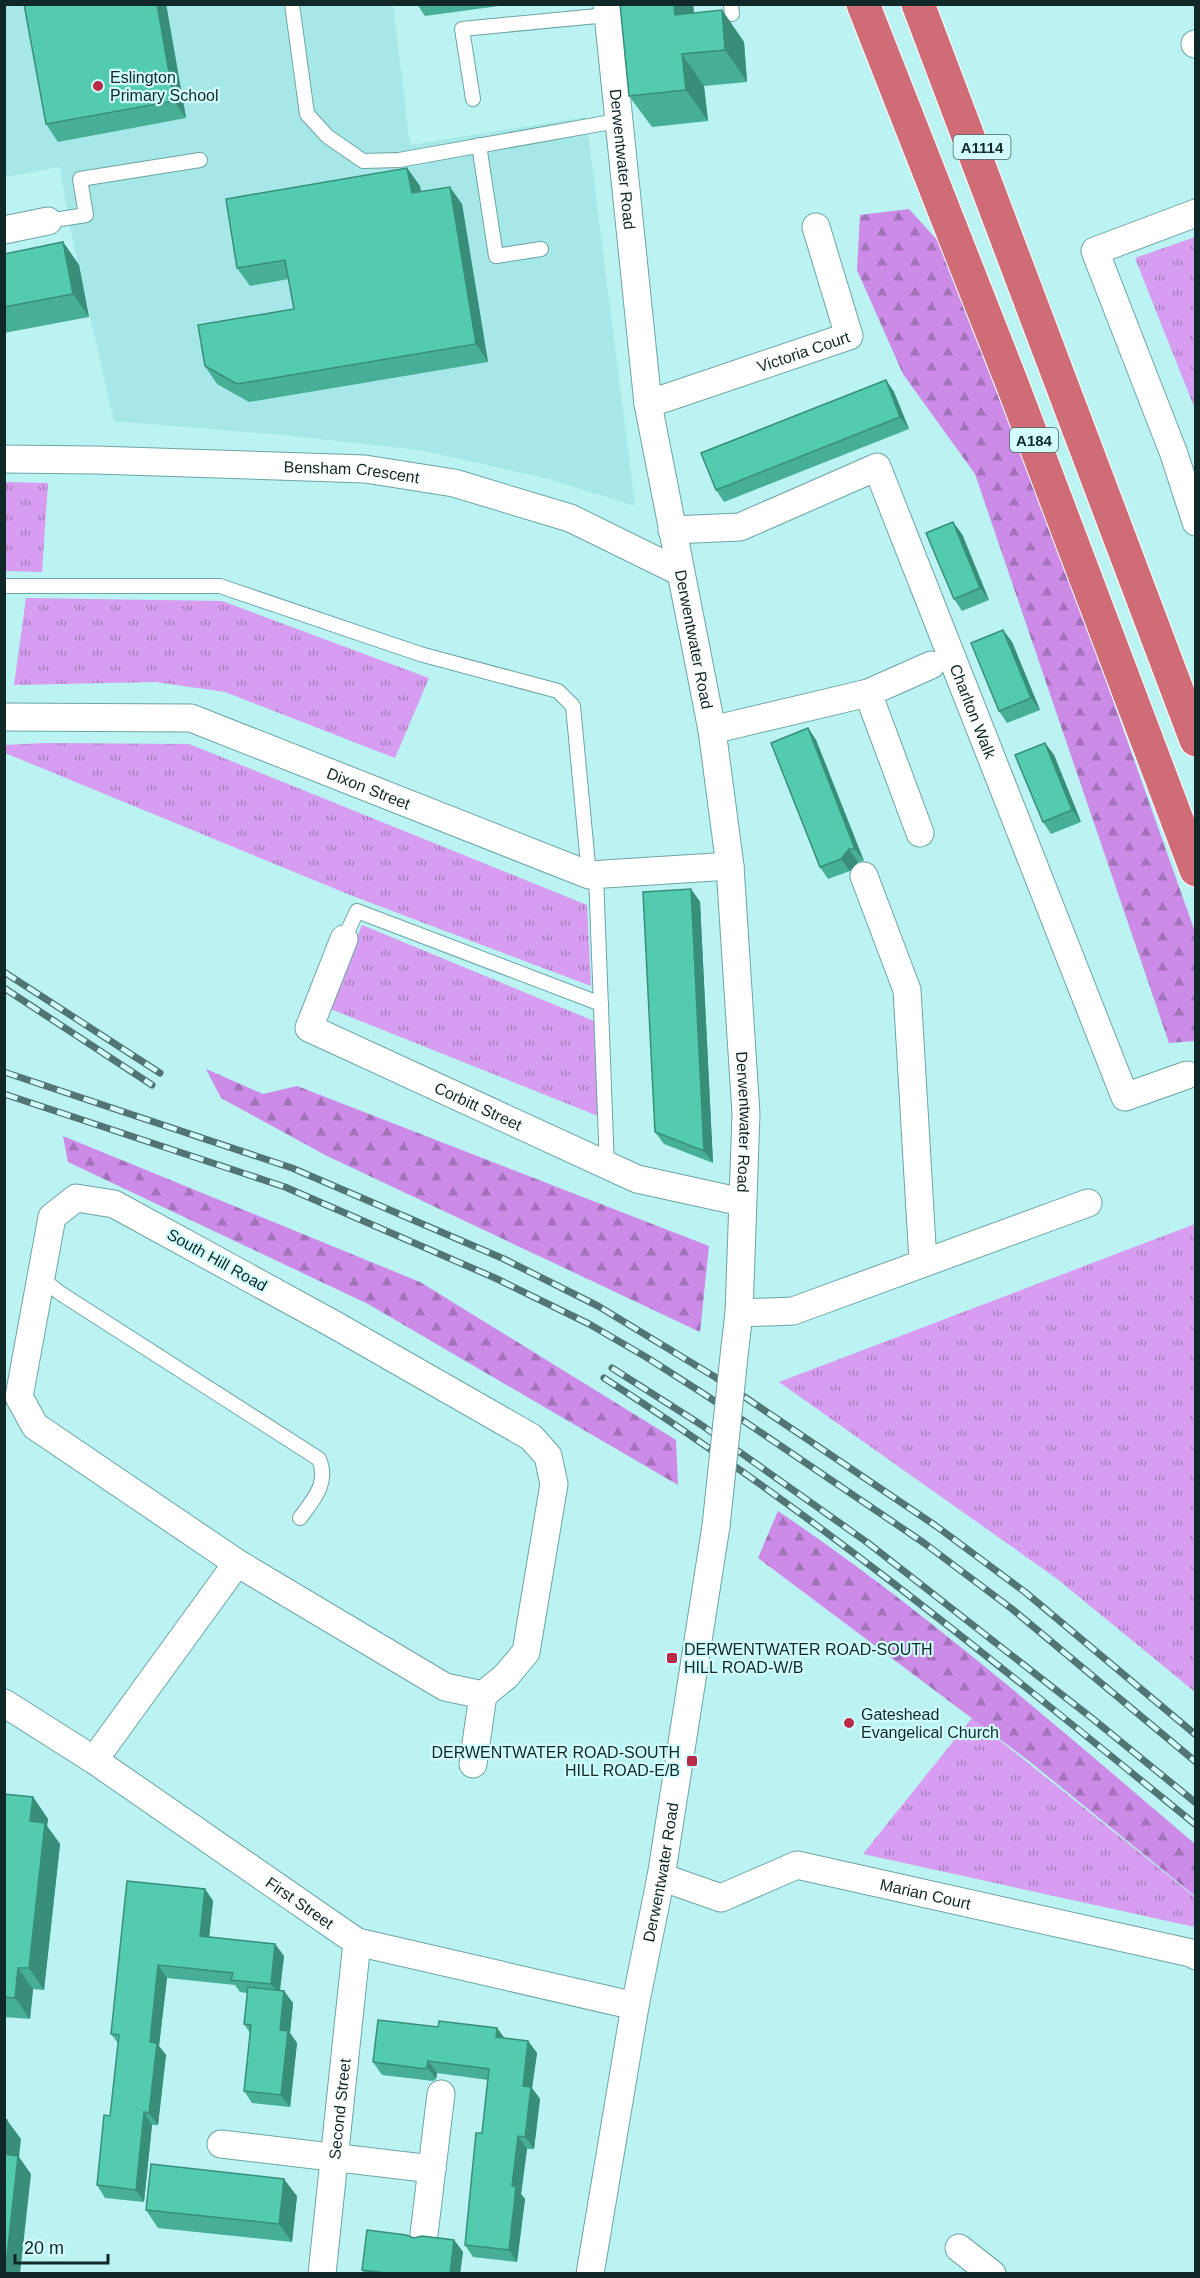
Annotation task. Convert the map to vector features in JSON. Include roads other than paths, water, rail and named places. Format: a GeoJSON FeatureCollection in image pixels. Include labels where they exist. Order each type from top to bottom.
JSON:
{"type":"FeatureCollection","features":[{"type":"Feature","properties":{"kind":"highway","name":"A184"},"geometry":{"type":"LineString","coordinates":[[918,4],[1196,740]]}},
{"type":"Feature","properties":{"kind":"highway","name":"A1114"},"geometry":{"type":"LineString","coordinates":[[939,4],[1025,290]]}},
{"type":"Feature","properties":{"kind":"highway","name":"A184"},"geometry":{"type":"LineString","coordinates":[[863,7],[1013,386],[1196,870]]}},
{"type":"Feature","properties":{"kind":"street","name":"Derwentwater Road"},"geometry":{"type":"LineString","coordinates":[[590,2274],[636,2006],[661,1877],[716,1526],[739,1313],[746,1114],[730,867],[712,730],[648,404],[607,10]]}},
{"type":"Feature","properties":{"kind":"street"},"geometry":{"type":"LineString","coordinates":[[1196,213],[1095,251],[1174,454],[1196,522]]}},
{"type":"Feature","properties":{"kind":"street"},"geometry":{"type":"LineString","coordinates":[[4,230],[48,221]]}},
{"type":"Feature","properties":{"kind":"street","name":"Victoria Court"},"geometry":{"type":"LineString","coordinates":[[648,404],[849,336],[816,227]]}},
{"type":"Feature","properties":{"kind":"street","name":"Bensham Crescent"},"geometry":{"type":"LineString","coordinates":[[4,459],[108,460],[365,469],[454,483],[570,518],[680,572]]}},
{"type":"Feature","properties":{"kind":"street","name":"Charlton Walk"},"geometry":{"type":"LineString","coordinates":[[672,530],[740,527],[877,467],[1125,1097],[1187,1075]]}},
{"type":"Feature","properties":{"kind":"street"},"geometry":{"type":"LineString","coordinates":[[712,730],[868,693],[932,665]]}},
{"type":"Feature","properties":{"kind":"street"},"geometry":{"type":"LineString","coordinates":[[868,693],[920,833]]}},
{"type":"Feature","properties":{"kind":"street","name":"Dixon Street"},"geometry":{"type":"LineString","coordinates":[[4,717],[191,718],[593,875],[730,867]]}},
{"type":"Feature","properties":{"kind":"street"},"geometry":{"type":"LineString","coordinates":[[864,876],[907,990],[923,1263]]}},
{"type":"Feature","properties":{"kind":"street","name":"Corbitt Street"},"geometry":{"type":"LineString","coordinates":[[344,939],[309,1028],[607,1167],[637,1179],[742,1202]]}},
{"type":"Feature","properties":{"kind":"street","name":"South Hill Road"},"geometry":{"type":"LineString","coordinates":[[76,1198],[114,1204],[335,1325],[531,1437],[548,1456],[554,1484],[526,1652],[506,1676],[483,1695],[445,1687],[237,1563],[35,1426],[19,1397],[41,1278],[52,1217],[76,1198]]}},
{"type":"Feature","properties":{"kind":"street"},"geometry":{"type":"LineString","coordinates":[[739,1313],[792,1311],[1088,1203]]}},
{"type":"Feature","properties":{"kind":"street"},"geometry":{"type":"LineString","coordinates":[[94,1760],[237,1563]]}},
{"type":"Feature","properties":{"kind":"street"},"geometry":{"type":"LineString","coordinates":[[473,1764],[483,1695]]}},
{"type":"Feature","properties":{"kind":"street","name":"First Street"},"geometry":{"type":"LineString","coordinates":[[4,1703],[94,1760],[357,1942],[636,2006]]}},
{"type":"Feature","properties":{"kind":"street","name":"Marian Court"},"geometry":{"type":"LineString","coordinates":[[661,1877],[721,1898],[797,1865],[1191,1953],[1196,1956]]}},
{"type":"Feature","properties":{"kind":"street","name":"Second Street"},"geometry":{"type":"LineString","coordinates":[[322,2274],[357,1942]]}},
{"type":"Feature","properties":{"kind":"street"},"geometry":{"type":"LineString","coordinates":[[424,2234],[441,2094]]}},
{"type":"Feature","properties":{"kind":"street"},"geometry":{"type":"LineString","coordinates":[[221,2144],[432,2169]]}},
{"type":"Feature","properties":{"kind":"street"},"geometry":{"type":"LineString","coordinates":[[958,2248],[992,2274]]}},
{"type":"Feature","properties":{"kind":"lane"},"geometry":{"type":"LineString","coordinates":[[292,4],[308,114],[327,136],[363,161],[399,160],[617,121]]}},
{"type":"Feature","properties":{"kind":"lane"},"geometry":{"type":"LineString","coordinates":[[473,99],[462,29],[607,10]]}},
{"type":"Feature","properties":{"kind":"lane"},"geometry":{"type":"LineString","coordinates":[[479,146],[496,256],[541,249]]}},
{"type":"Feature","properties":{"kind":"lane"},"geometry":{"type":"LineString","coordinates":[[48,221],[86,215],[80,179],[200,160]]}},
{"type":"Feature","properties":{"kind":"lane"},"geometry":{"type":"LineString","coordinates":[[4,586],[220,586],[420,654],[558,692],[573,706],[593,875],[601,1004],[607,1167]]}},
{"type":"Feature","properties":{"kind":"lane"},"geometry":{"type":"LineString","coordinates":[[344,939],[357,911],[601,1004]]}},
{"type":"Feature","properties":{"kind":"lane"},"geometry":{"type":"LineString","coordinates":[[41,1278],[60,1293],[318,1459],[323,1469],[322,1483],[318,1493],[300,1518]]}},
{"type":"Feature","properties":{"kind":"railway"},"geometry":{"type":"LineString","coordinates":[[4,972],[160,1073]]}},
{"type":"Feature","properties":{"kind":"railway"},"geometry":{"type":"LineString","coordinates":[[4,988],[152,1085]]}},
{"type":"Feature","properties":{"kind":"railway"},"geometry":{"type":"LineString","coordinates":[[4,1072],[292,1168],[504,1259],[598,1306],[715,1377],[936,1526],[1025,1592],[1196,1735]]}},
{"type":"Feature","properties":{"kind":"railway"},"geometry":{"type":"LineString","coordinates":[[4,1094],[285,1187],[495,1278],[589,1324],[704,1394],[924,1543],[1012,1609],[1196,1762]]}},
{"type":"Feature","properties":{"kind":"railway"},"geometry":{"type":"LineString","coordinates":[[612,1368],[700,1424],[868,1543],[1093,1719],[1196,1803]]}},
{"type":"Feature","properties":{"kind":"railway"},"geometry":{"type":"LineString","coordinates":[[604,1378],[682,1429],[833,1537],[979,1650],[1196,1825]]}},
{"type":"Feature","properties":{"kind":"place","name":"Eslington Primary School"},"geometry":{"type":"Point","coordinates":[98,86]}},
{"type":"Feature","properties":{"kind":"place","name":"DERWENTWATER ROAD-SOUTH HILL ROAD-W/B"},"geometry":{"type":"Point","coordinates":[672,1658]}},
{"type":"Feature","properties":{"kind":"place","name":"Gateshead Evangelical Church"},"geometry":{"type":"Point","coordinates":[849,1723]}},
{"type":"Feature","properties":{"kind":"place","name":"DERWENTWATER ROAD-SOUTH HILL ROAD-E/B"},"geometry":{"type":"Point","coordinates":[692,1761]}}]}
